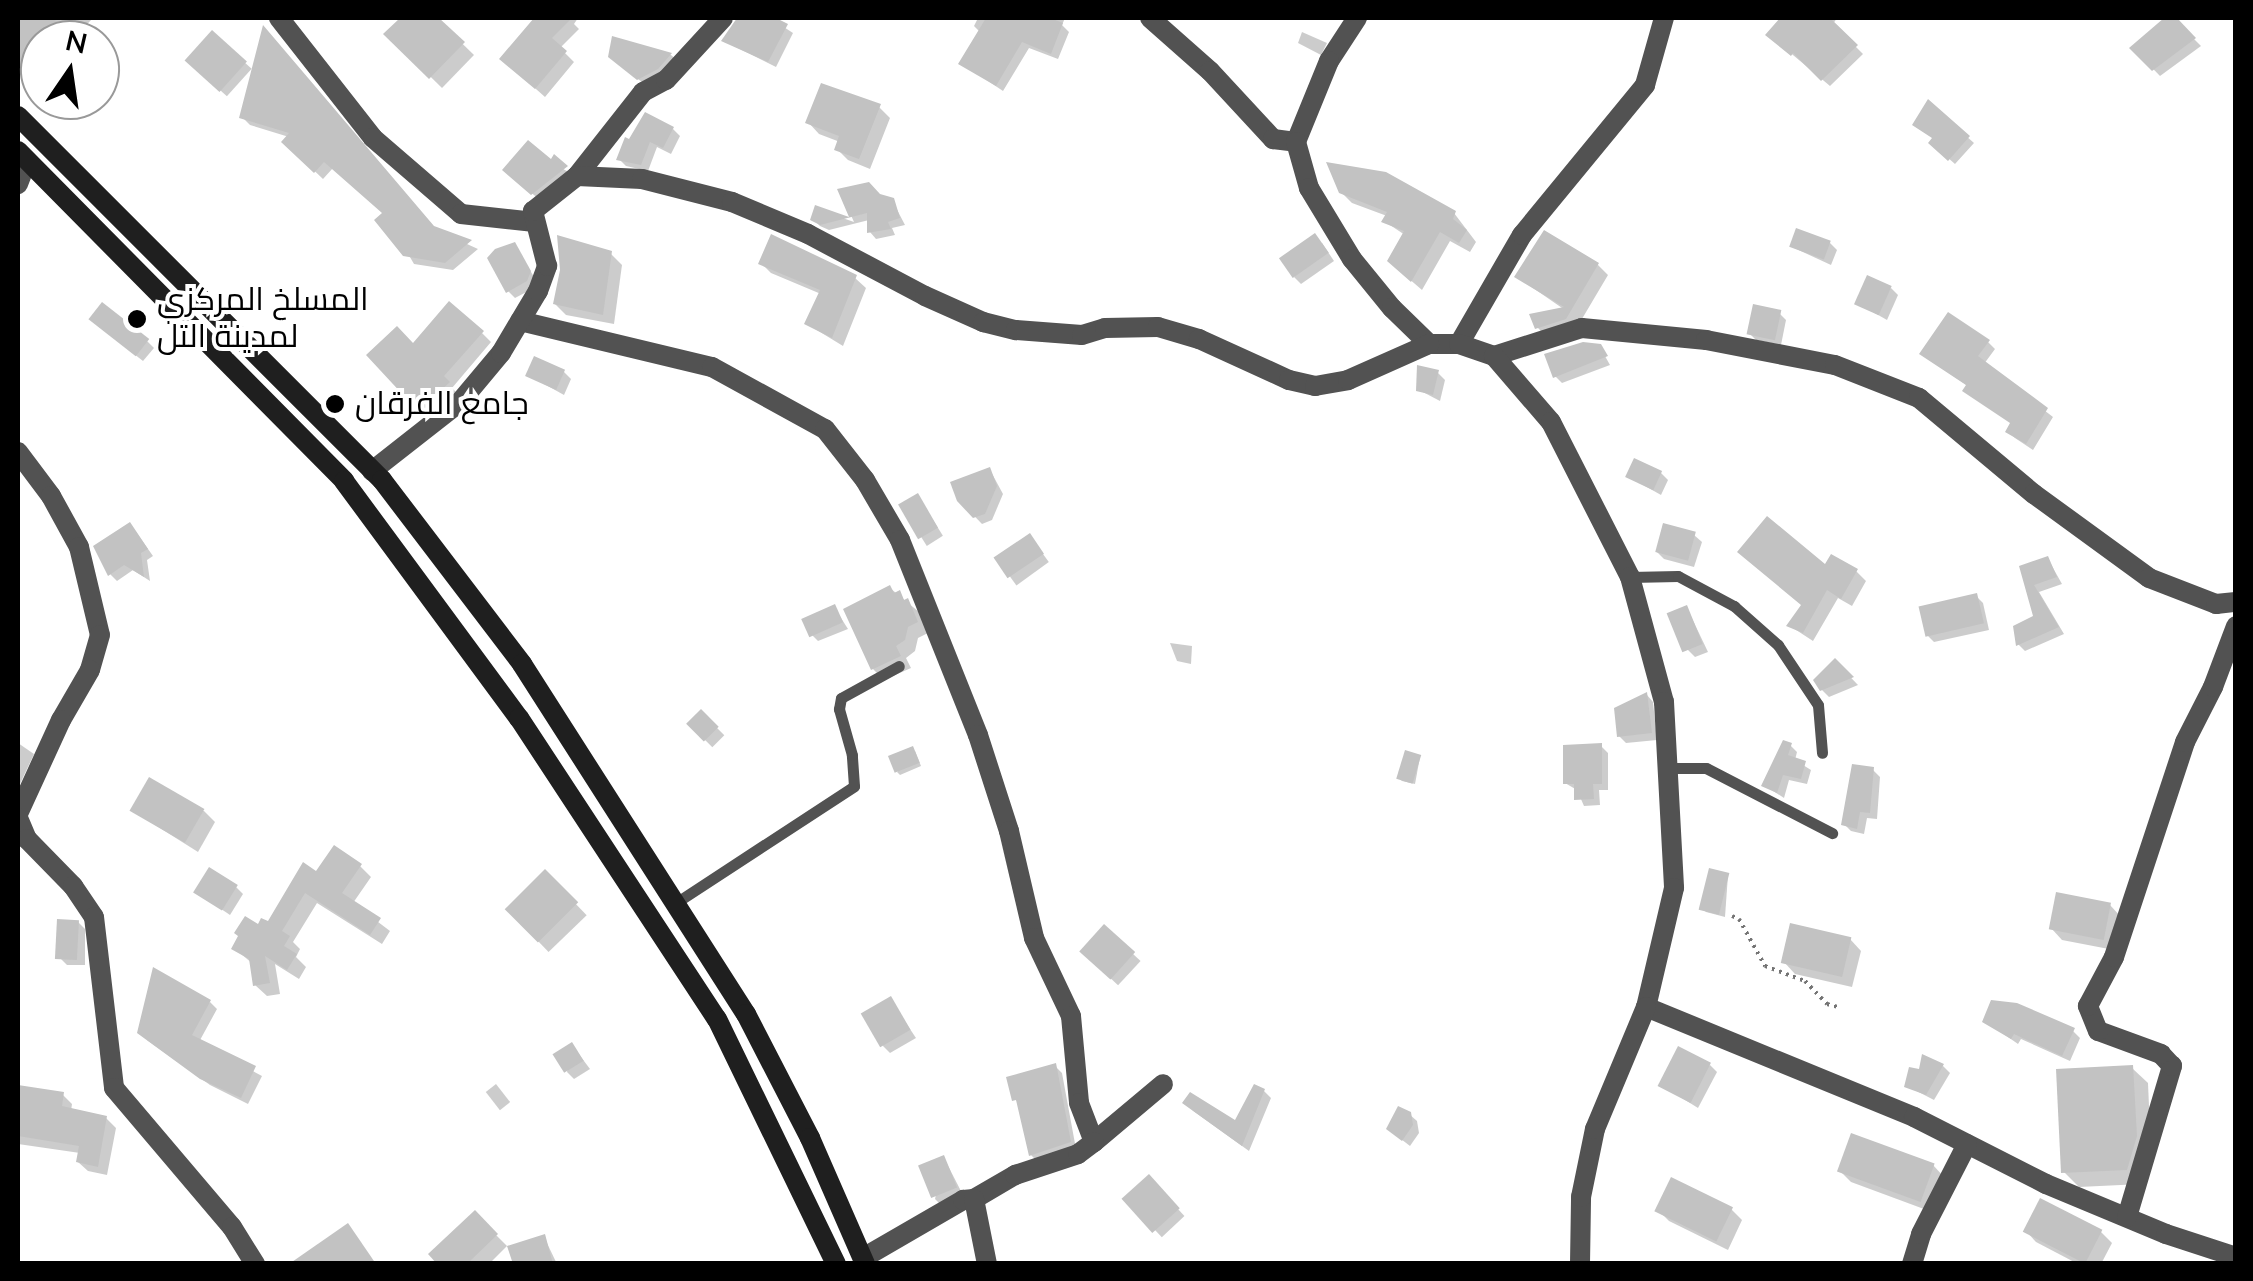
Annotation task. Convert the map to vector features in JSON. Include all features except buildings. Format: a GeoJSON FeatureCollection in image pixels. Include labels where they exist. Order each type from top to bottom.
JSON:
{"type":"FeatureCollection","features":[{"type":"Feature","properties":{"kind":"main road"},"geometry":{"type":"LineString","coordinates":[[18,116],[372,471],[522,664],[746,1014],[810,1138],[864,1261]]}},
{"type":"Feature","properties":{"kind":"main road"},"geometry":{"type":"LineString","coordinates":[[22,156],[344,480],[520,718],[717,1019],[836,1264]]}},
{"type":"Feature","properties":{"kind":"street"},"geometry":{"type":"LineString","coordinates":[[279,18],[373,138],[461,214],[535,222]]}},
{"type":"Feature","properties":{"kind":"street"},"geometry":{"type":"LineString","coordinates":[[372,471],[460,402],[501,353],[546,266],[532,211],[577,176],[642,92],[666,80],[723,18]]}},
{"type":"Feature","properties":{"kind":"street"},"geometry":{"type":"LineString","coordinates":[[1150,18],[1210,71],[1273,139],[1296,142]]}},
{"type":"Feature","properties":{"kind":"street"},"geometry":{"type":"LineString","coordinates":[[1357,18],[1330,61],[1296,142],[1310,188],[1352,259],[1429,344]]}},
{"type":"Feature","properties":{"kind":"street"},"geometry":{"type":"LineString","coordinates":[[1458,344],[1522,236],[1645,85],[1664,18]]}},
{"type":"Feature","properties":{"kind":"street"},"geometry":{"type":"LineString","coordinates":[[18,184],[22,156]]}},
{"type":"Feature","properties":{"kind":"street"},"geometry":{"type":"LineString","coordinates":[[577,176],[642,179],[732,202],[808,234],[954,309],[1016,330],[1082,335],[1105,328],[1158,327],[1199,339],[1289,380],[1316,386],[1348,380],[1429,344],[1458,344],[1494,356],[1551,422],[1630,577],[1664,702],[1674,888],[1646,1007],[1594,1128],[1581,1197],[1580,1264]]}},
{"type":"Feature","properties":{"kind":"street"},"geometry":{"type":"LineString","coordinates":[[520,321],[712,367],[825,429],[865,480],[900,540],[978,735],[1010,832],[1034,938],[1071,1016],[1078,1045],[1079,1103],[1094,1142]]}},
{"type":"Feature","properties":{"kind":"street"},"geometry":{"type":"LineString","coordinates":[[1494,356],[1582,328],[1706,340],[1835,365],[1919,398],[2034,494],[2149,578],[2216,604],[2236,602]]}},
{"type":"Feature","properties":{"kind":"street"},"geometry":{"type":"LineString","coordinates":[[18,452],[51,496],[79,547],[100,635],[90,670],[60,720],[18,816],[27,839],[73,886],[94,916],[114,1088],[232,1227],[255,1264]]}},
{"type":"Feature","properties":{"kind":"street"},"geometry":{"type":"LineString","coordinates":[[2127,1216],[2172,1066],[2161,1054],[2098,1031],[2088,1006],[2114,957],[2185,742],[2213,688],[2236,626]]}},
{"type":"Feature","properties":{"kind":"street"},"geometry":{"type":"LineString","coordinates":[[1646,1007],[1914,1117],[2046,1184],[2236,1257]]}},
{"type":"Feature","properties":{"kind":"street"},"geometry":{"type":"LineString","coordinates":[[864,1261],[963,1200],[974,1200],[1016,1176],[1078,1154],[1163,1084]]}},
{"type":"Feature","properties":{"kind":"street"},"geometry":{"type":"LineString","coordinates":[[1912,1264],[1921,1234],[1967,1144]]}},
{"type":"Feature","properties":{"kind":"street"},"geometry":{"type":"LineString","coordinates":[[974,1200],[986,1264]]}},
{"type":"Feature","properties":{"kind":"lane"},"geometry":{"type":"LineString","coordinates":[[1630,577],[1678,576],[1734,606],[1778,645],[1818,705],[1822,752]]}},
{"type":"Feature","properties":{"kind":"lane"},"geometry":{"type":"LineString","coordinates":[[674,904],[854,786],[852,755],[839,709],[842,698],[900,666]]}},
{"type":"Feature","properties":{"kind":"lane"},"geometry":{"type":"LineString","coordinates":[[1669,768],[1706,768],[1832,833]]}},
{"type":"Feature","properties":{"kind":"path"},"geometry":{"type":"LineString","coordinates":[[1732,916],[1739,920],[1765,966],[1806,981],[1827,1004],[1838,1007]]}},
{"type":"Feature","properties":{"kind":"place","name":"المسلخ المركزي لمدينة التل"},"geometry":{"type":"Point","coordinates":[137,319]}},
{"type":"Feature","properties":{"kind":"place","name":"جامع الفرقان"},"geometry":{"type":"Point","coordinates":[335,404]}}]}
